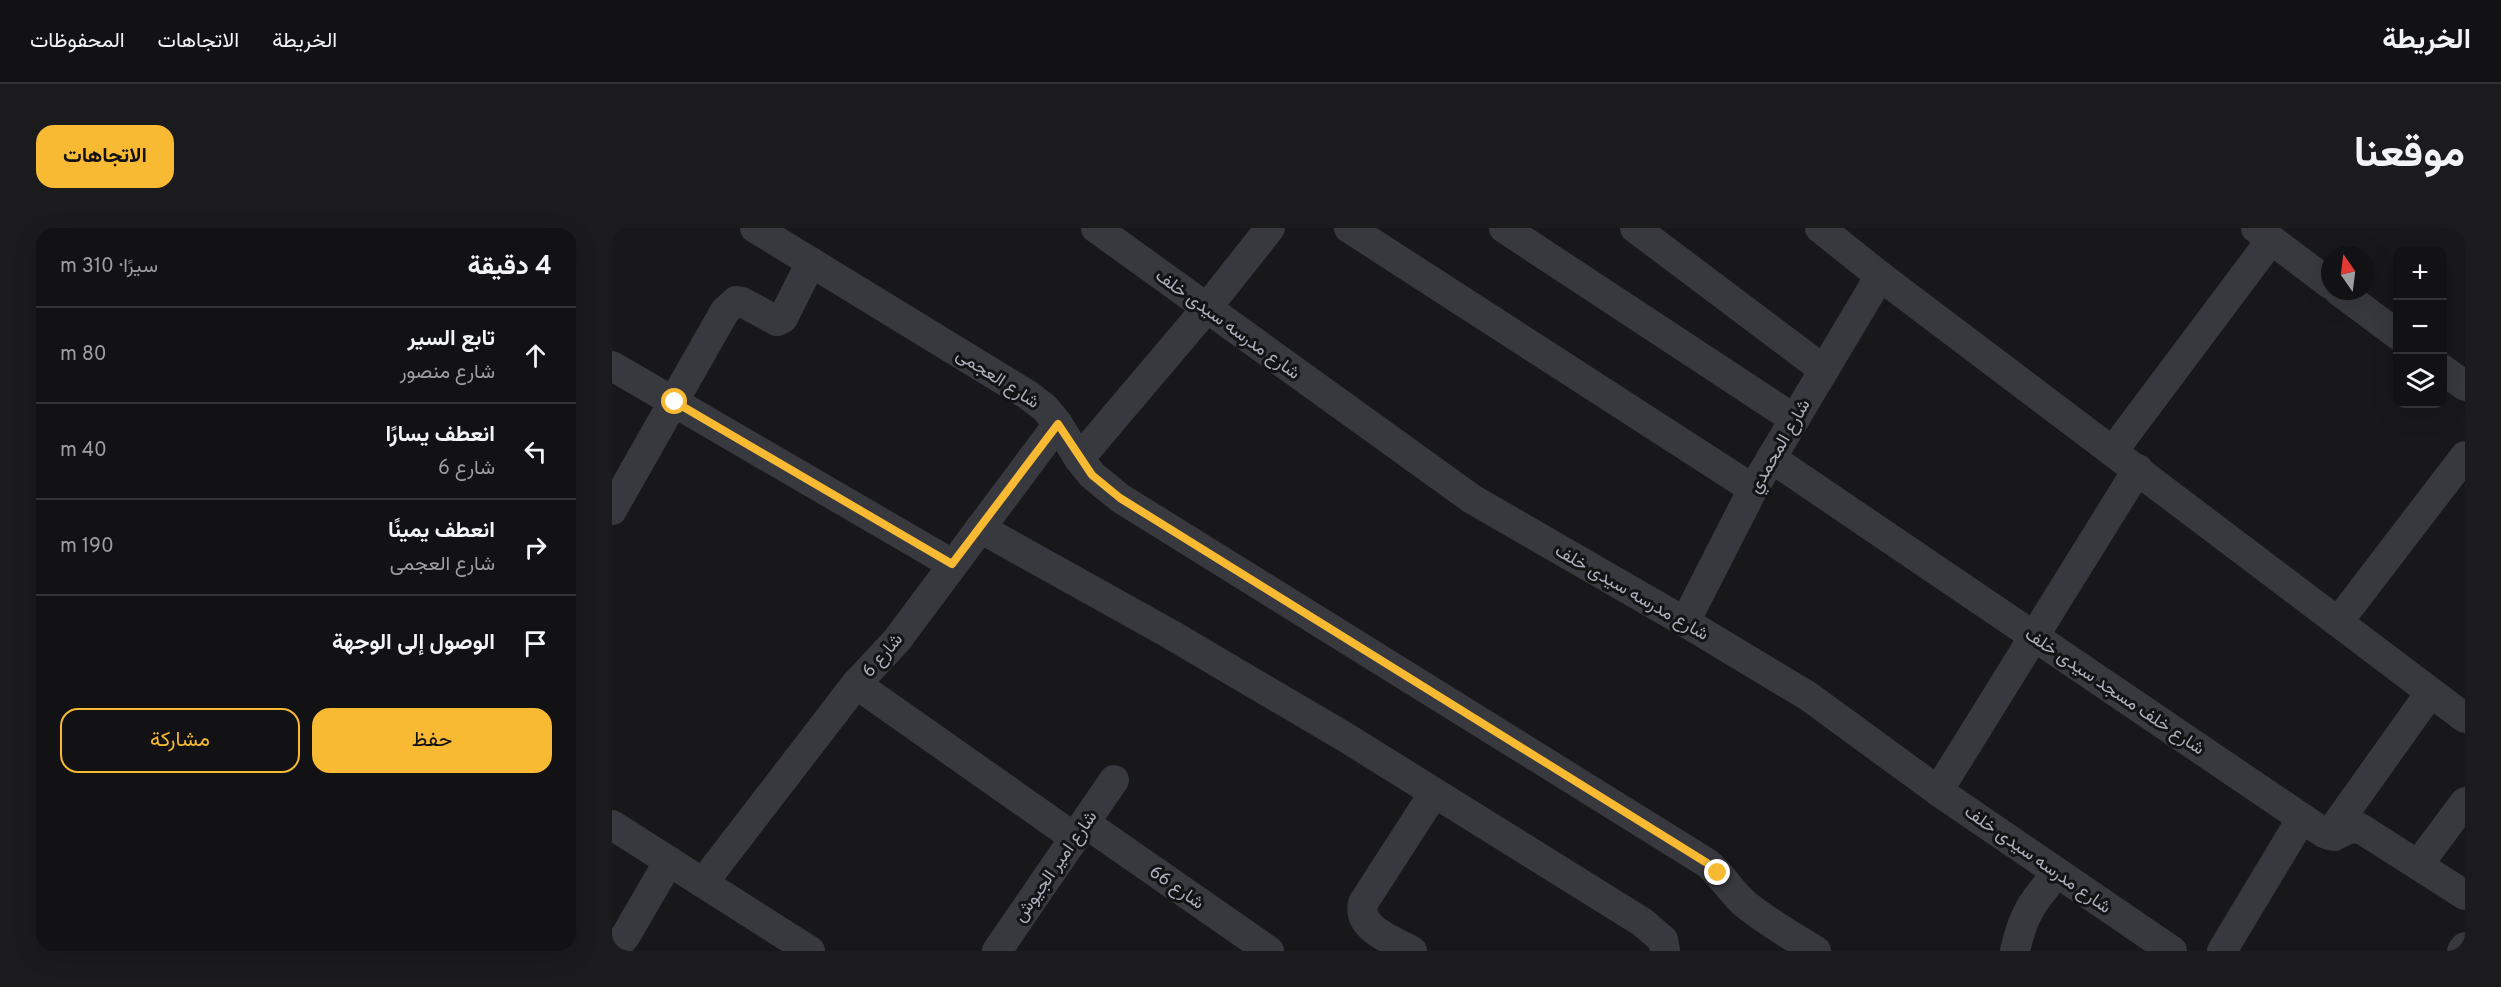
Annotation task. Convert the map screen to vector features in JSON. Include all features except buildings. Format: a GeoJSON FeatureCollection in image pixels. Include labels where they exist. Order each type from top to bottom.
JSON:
{"type":"FeatureCollection","features":[{"type":"Feature","properties":{"kind":"street","name":"شارع العجمى"},"geometry":{"type":"LineString","coordinates":[[755,228],[1028,395],[1058,424],[1079,459],[1092,475],[1120,498],[1707,863],[1746,904],[1815,951]]}},
{"type":"Feature","properties":{"kind":"street","name":"شارع مدرسه سيدى خلف"},"geometry":{"type":"LineString","coordinates":[[1096,228],[1473,499],[1685,621],[1808,696],[1938,791],[2172,951]]}},
{"type":"Feature","properties":{"kind":"street"},"geometry":{"type":"LineString","coordinates":[[1079,459],[1206,309],[1270,228]]}},
{"type":"Feature","properties":{"kind":"street"},"geometry":{"type":"LineString","coordinates":[[1349,228],[1753,489]]}},
{"type":"Feature","properties":{"kind":"street"},"geometry":{"type":"LineString","coordinates":[[1504,228],[1794,419]]}},
{"type":"Feature","properties":{"kind":"street"},"geometry":{"type":"LineString","coordinates":[[1635,228],[1824,370]]}},
{"type":"Feature","properties":{"kind":"street"},"geometry":{"type":"LineString","coordinates":[[1820,228],[2465,718]]}},
{"type":"Feature","properties":{"kind":"street"},"geometry":{"type":"LineString","coordinates":[[2113,451],[2264,234],[2321,277]]}},
{"type":"Feature","properties":{"kind":"street"},"geometry":{"type":"LineString","coordinates":[[612,510],[730,305],[742,302],[777,321],[786,313],[811,262]]}},
{"type":"Feature","properties":{"kind":"street","name":"شارع المحمدي"},"geometry":{"type":"LineString","coordinates":[[1685,621],[1753,489],[1881,276]]}},
{"type":"Feature","properties":{"kind":"street"},"geometry":{"type":"LineString","coordinates":[[2351,300],[2393,332]]}},
{"type":"Feature","properties":{"kind":"street"},"geometry":{"type":"LineString","coordinates":[[612,366],[952,564]]}},
{"type":"Feature","properties":{"kind":"street"},"geometry":{"type":"LineString","coordinates":[[2447,373],[2465,386]]}},
{"type":"Feature","properties":{"kind":"street","name":"شارع 6"},"geometry":{"type":"LineString","coordinates":[[704,883],[856,684],[897,640],[1058,424]]}},
{"type":"Feature","properties":{"kind":"street"},"geometry":{"type":"LineString","coordinates":[[2338,622],[2465,456]]}},
{"type":"Feature","properties":{"kind":"street","name":"شارع خلف مسجد سيدى خلف"},"geometry":{"type":"LineString","coordinates":[[1771,458],[2329,835]]}},
{"type":"Feature","properties":{"kind":"street"},"geometry":{"type":"LineString","coordinates":[[1938,791],[2138,470]]}},
{"type":"Feature","properties":{"kind":"street"},"geometry":{"type":"LineString","coordinates":[[980,528],[1170,633],[1434,793],[1642,922],[1663,940],[1665,951]]}},
{"type":"Feature","properties":{"kind":"street","name":"شارع 66"},"geometry":{"type":"LineString","coordinates":[[856,684],[1269,951]]}},
{"type":"Feature","properties":{"kind":"street"},"geometry":{"type":"LineString","coordinates":[[2329,835],[2430,693]]}},
{"type":"Feature","properties":{"kind":"street","name":"شارع امير الجيوش"},"geometry":{"type":"LineString","coordinates":[[997,951],[1114,780]]}},
{"type":"Feature","properties":{"kind":"street"},"geometry":{"type":"LineString","coordinates":[[1412,951],[1368,924],[1362,910],[1363,903],[1434,793]]}},
{"type":"Feature","properties":{"kind":"street"},"geometry":{"type":"LineString","coordinates":[[2418,865],[2465,802]]}},
{"type":"Feature","properties":{"kind":"street"},"geometry":{"type":"LineString","coordinates":[[2222,951],[2302,818]]}},
{"type":"Feature","properties":{"kind":"street"},"geometry":{"type":"LineString","coordinates":[[612,825],[810,951]]}},
{"type":"Feature","properties":{"kind":"street"},"geometry":{"type":"LineString","coordinates":[[2329,835],[2339,835],[2348,829],[2360,828],[2465,895]]}},
{"type":"Feature","properties":{"kind":"street"},"geometry":{"type":"LineString","coordinates":[[613,951],[626,935],[669,861]]}},
{"type":"Feature","properties":{"kind":"street"},"geometry":{"type":"LineString","coordinates":[[2016,951],[2020,928],[2031,903],[2057,873]]}},
{"type":"Feature","properties":{"kind":"street"},"geometry":{"type":"LineString","coordinates":[[2462,951],[2465,947]]}},
{"type":"Feature","properties":{"kind":"route"},"geometry":{"type":"LineString","coordinates":[[675,402],[952,564],[1058,424],[1079,459],[1092,475],[1120,498],[1707,863],[1718,873]]}}]}
